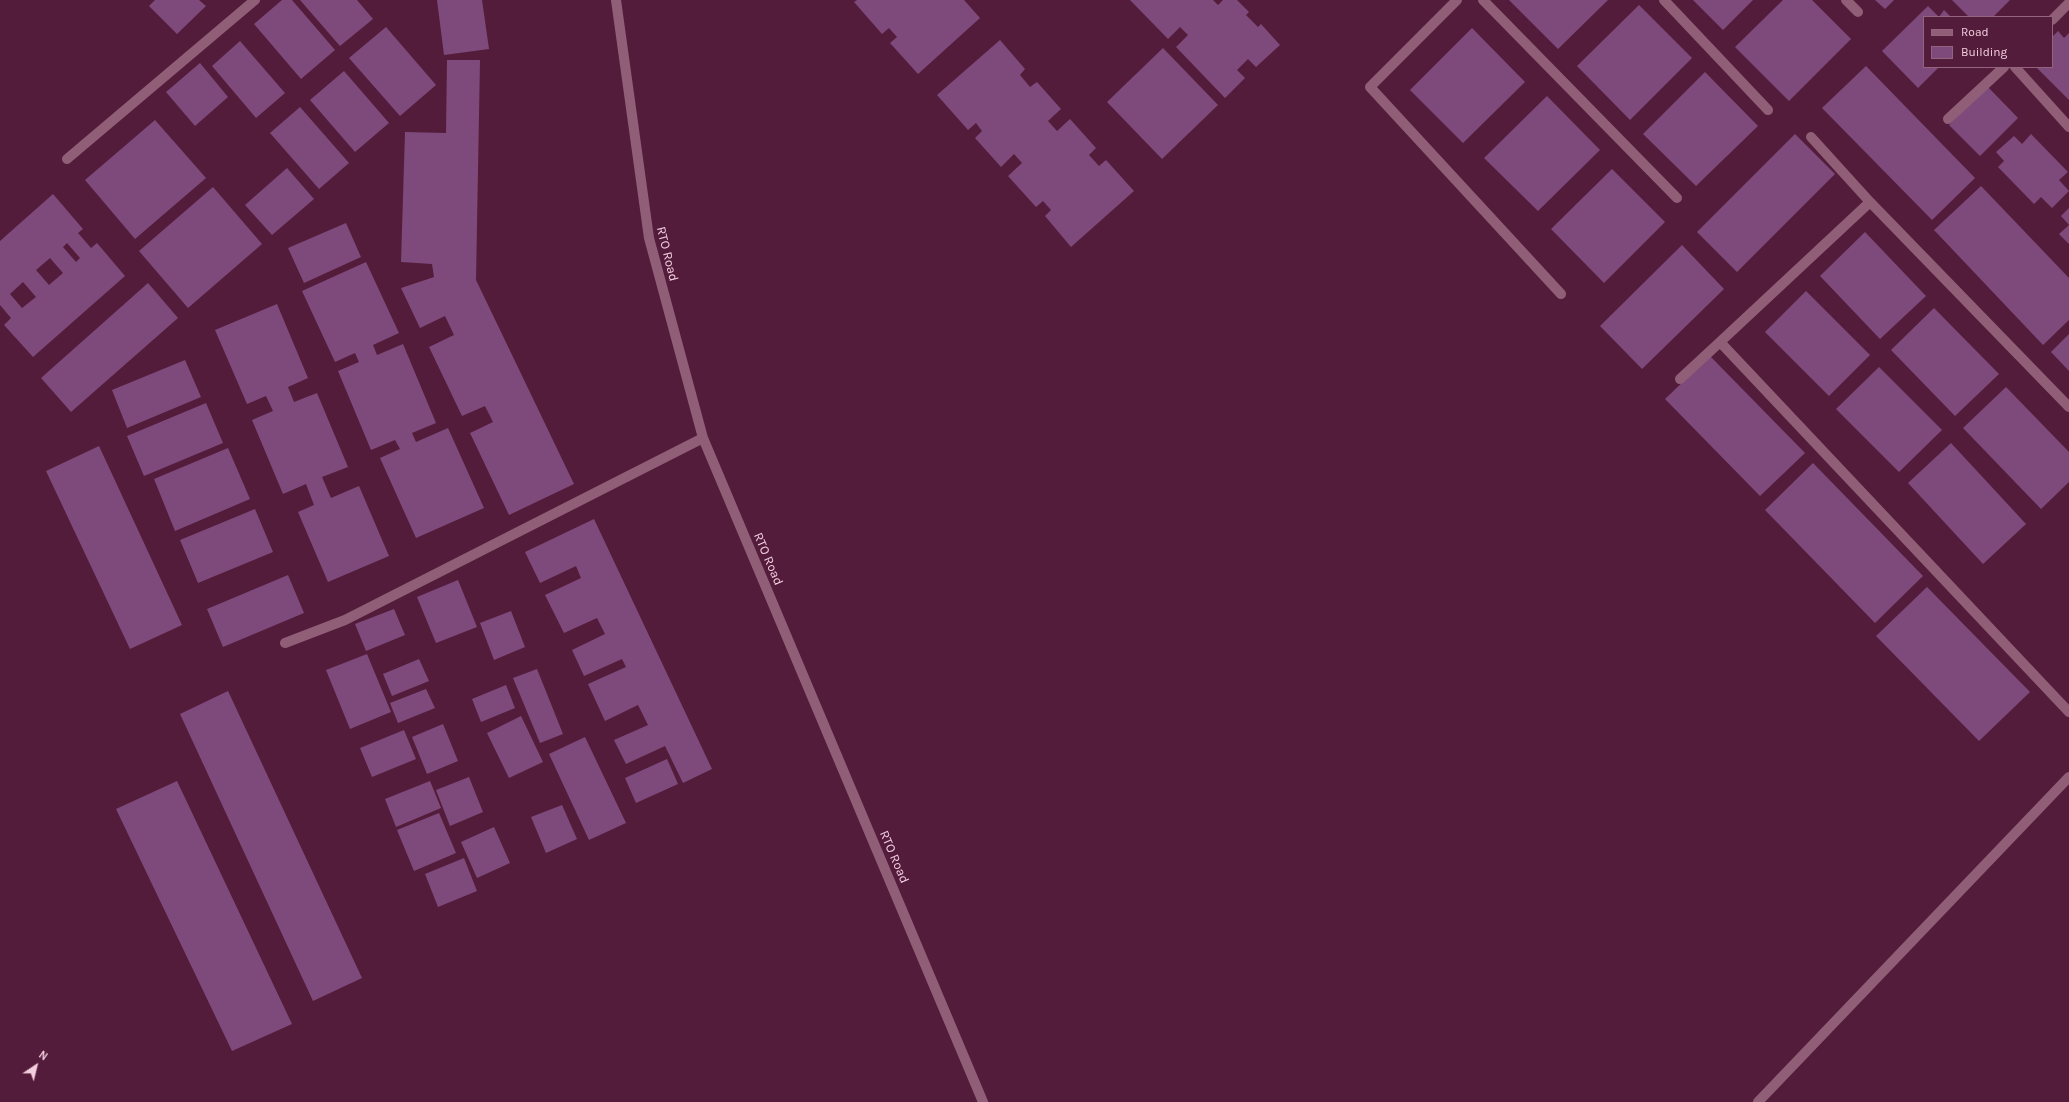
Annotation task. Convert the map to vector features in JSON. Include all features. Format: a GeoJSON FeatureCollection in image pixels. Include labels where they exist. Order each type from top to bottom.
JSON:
{"type":"FeatureCollection","features":[{"type":"Feature","properties":{"kind":"street"},"geometry":{"type":"LineString","coordinates":[[67,159],[255,0]]}},
{"type":"Feature","properties":{"kind":"street","name":"RTO Road"},"geometry":{"type":"LineString","coordinates":[[616,0],[648,238],[703,438],[983,1102]]}},
{"type":"Feature","properties":{"kind":"street"},"geometry":{"type":"LineString","coordinates":[[1456,0],[1370,87],[1562,294]]}},
{"type":"Feature","properties":{"kind":"street"},"geometry":{"type":"LineString","coordinates":[[1483,0],[1677,198]]}},
{"type":"Feature","properties":{"kind":"street"},"geometry":{"type":"LineString","coordinates":[[1664,0],[1768,110]]}},
{"type":"Feature","properties":{"kind":"street"},"geometry":{"type":"LineString","coordinates":[[1846,0],[1858,12]]}},
{"type":"Feature","properties":{"kind":"street"},"geometry":{"type":"LineString","coordinates":[[2053,19],[2069,3]]}},
{"type":"Feature","properties":{"kind":"street"},"geometry":{"type":"LineString","coordinates":[[1948,119],[2003,68]]}},
{"type":"Feature","properties":{"kind":"street"},"geometry":{"type":"LineString","coordinates":[[2016,68],[2069,127]]}},
{"type":"Feature","properties":{"kind":"street"},"geometry":{"type":"LineString","coordinates":[[1811,137],[1870,202],[2069,406]]}},
{"type":"Feature","properties":{"kind":"street"},"geometry":{"type":"LineString","coordinates":[[1680,379],[1870,202]]}},
{"type":"Feature","properties":{"kind":"street"},"geometry":{"type":"LineString","coordinates":[[1720,342],[2069,712]]}},
{"type":"Feature","properties":{"kind":"street"},"geometry":{"type":"LineString","coordinates":[[285,642],[345,620],[703,438]]}},
{"type":"Feature","properties":{"kind":"street"},"geometry":{"type":"LineString","coordinates":[[1758,1102],[2069,777]]}},
{"type":"Feature","properties":{"kind":"building"},"geometry":{"type":"Polygon","coordinates":[[[155,0],[199,0],[206,6],[177,34],[149,6],[155,0]]]}},
{"type":"Feature","properties":{"kind":"building"},"geometry":{"type":"Polygon","coordinates":[[[282,0],[292,0],[335,50],[301,79],[254,24],[282,0]]]}},
{"type":"Feature","properties":{"kind":"building"},"geometry":{"type":"Polygon","coordinates":[[[300,0],[357,0],[373,19],[340,46],[300,0]]]}},
{"type":"Feature","properties":{"kind":"building"},"geometry":{"type":"Polygon","coordinates":[[[437,0],[482,0],[489,49],[444,55],[437,0]]]}},
{"type":"Feature","properties":{"kind":"building"},"geometry":{"type":"Polygon","coordinates":[[[857,0],[964,0],[980,18],[918,74],[890,43],[897,37],[889,28],[882,34],[854,2],[857,0]]]}},
{"type":"Feature","properties":{"kind":"building"},"geometry":{"type":"Polygon","coordinates":[[[1130,0],[1213,0],[1218,5],[1223,0],[1237,0],[1249,12],[1246,15],[1258,27],[1261,24],[1280,45],[1256,67],[1248,59],[1237,70],[1245,78],[1225,98],[1176,47],[1188,35],[1180,27],[1168,39],[1130,0]]]}},
{"type":"Feature","properties":{"kind":"building"},"geometry":{"type":"Polygon","coordinates":[[[1509,0],[1608,0],[1558,49],[1509,0]]]}},
{"type":"Feature","properties":{"kind":"building"},"geometry":{"type":"Polygon","coordinates":[[[1693,0],[1753,0],[1723,30],[1693,0]]]}},
{"type":"Feature","properties":{"kind":"building"},"geometry":{"type":"Polygon","coordinates":[[[1783,0],[1812,0],[1851,39],[1789,101],[1735,47],[1783,0]]]}},
{"type":"Feature","properties":{"kind":"building"},"geometry":{"type":"Polygon","coordinates":[[[1875,0],[1894,0],[1885,9],[1875,0]]]}},
{"type":"Feature","properties":{"kind":"building"},"geometry":{"type":"Polygon","coordinates":[[[1952,0],[2010,0],[1994,16],[1968,16],[1952,0]]]}},
{"type":"Feature","properties":{"kind":"building"},"geometry":{"type":"Polygon","coordinates":[[[1639,5],[1692,58],[1630,120],[1577,66],[1639,5]]]}},
{"type":"Feature","properties":{"kind":"building"},"geometry":{"type":"Polygon","coordinates":[[[1928,6],[1938,16],[1923,16],[1923,68],[1938,68],[1918,88],[1882,51],[1928,6]]]}},
{"type":"Feature","properties":{"kind":"building"},"geometry":{"type":"Polygon","coordinates":[[[1944,10],[1950,16],[1940,16],[1944,10]]]}},
{"type":"Feature","properties":{"kind":"building"},"geometry":{"type":"Polygon","coordinates":[[[386,27],[436,85],[400,116],[349,58],[386,27]]]}},
{"type":"Feature","properties":{"kind":"building"},"geometry":{"type":"Polygon","coordinates":[[[1472,28],[1525,82],[1463,143],[1410,90],[1472,28]]]}},
{"type":"Feature","properties":{"kind":"building"},"geometry":{"type":"Polygon","coordinates":[[[2058,31],[2064,38],[2069,33],[2069,100],[2037,68],[2053,68],[2053,36],[2058,31]]]}},
{"type":"Feature","properties":{"kind":"building"},"geometry":{"type":"Polygon","coordinates":[[[1000,40],[1025,69],[1020,75],[1030,87],[1037,82],[1061,109],[1048,121],[1057,131],[1070,119],[1096,148],[1089,155],[1099,166],[1106,160],[1134,191],[1071,247],[1045,216],[1051,210],[1043,201],[1036,207],[1008,176],[1022,163],[1014,154],[1001,167],[975,138],[982,131],[976,123],[968,130],[937,95],[1000,40]]]}},
{"type":"Feature","properties":{"kind":"building"},"geometry":{"type":"Polygon","coordinates":[[[240,41],[285,93],[256,118],[212,66],[240,41]]]}},
{"type":"Feature","properties":{"kind":"building"},"geometry":{"type":"Polygon","coordinates":[[[1163,48],[1218,105],[1162,159],[1107,102],[1163,48]]]}},
{"type":"Feature","properties":{"kind":"building"},"geometry":{"type":"Polygon","coordinates":[[[447,60],[480,60],[476,280],[574,484],[509,515],[470,433],[493,422],[485,406],[462,416],[429,347],[454,335],[445,316],[420,328],[401,288],[434,277],[432,264],[401,262],[405,132],[446,133],[447,60]]]}},
{"type":"Feature","properties":{"kind":"building"},"geometry":{"type":"Polygon","coordinates":[[[200,63],[228,97],[195,126],[166,92],[200,63]]]}},
{"type":"Feature","properties":{"kind":"building"},"geometry":{"type":"Polygon","coordinates":[[[1866,66],[1975,178],[1932,220],[1822,108],[1866,66]]]}},
{"type":"Feature","properties":{"kind":"building"},"geometry":{"type":"Polygon","coordinates":[[[344,71],[389,123],[355,152],[310,100],[344,71]]]}},
{"type":"Feature","properties":{"kind":"building"},"geometry":{"type":"Polygon","coordinates":[[[1705,72],[1758,126],[1696,186],[1643,134],[1705,72]]]}},
{"type":"Feature","properties":{"kind":"building"},"geometry":{"type":"Polygon","coordinates":[[[1988,87],[2018,118],[1980,156],[1949,125],[1988,87]]]}},
{"type":"Feature","properties":{"kind":"building"},"geometry":{"type":"Polygon","coordinates":[[[1547,96],[1600,150],[1538,211],[1484,158],[1547,96]]]}},
{"type":"Feature","properties":{"kind":"building"},"geometry":{"type":"Polygon","coordinates":[[[300,107],[349,163],[319,189],[270,133],[300,107]]]}},
{"type":"Feature","properties":{"kind":"building"},"geometry":{"type":"Polygon","coordinates":[[[155,120],[206,178],[135,239],[85,180],[155,120]]]}},
{"type":"Feature","properties":{"kind":"building"},"geometry":{"type":"Polygon","coordinates":[[[1795,134],[1835,174],[1737,272],[1697,232],[1795,134]]]}},
{"type":"Feature","properties":{"kind":"building"},"geometry":{"type":"Polygon","coordinates":[[[2031,134],[2068,172],[2059,180],[2069,191],[2052,208],[2041,197],[2034,204],[1998,167],[2004,161],[1996,152],[2014,136],[2022,144],[2031,134]]]}},
{"type":"Feature","properties":{"kind":"building"},"geometry":{"type":"Polygon","coordinates":[[[287,168],[314,199],[272,235],[245,205],[287,168]]]}},
{"type":"Feature","properties":{"kind":"building"},"geometry":{"type":"Polygon","coordinates":[[[1612,169],[1665,222],[1604,283],[1551,229],[1612,169]]]}},
{"type":"Feature","properties":{"kind":"building"},"geometry":{"type":"Polygon","coordinates":[[[1981,186],[2069,278],[2069,320],[2043,345],[1934,230],[1981,186]]]}},
{"type":"Feature","properties":{"kind":"building"},"geometry":{"type":"Polygon","coordinates":[[[213,187],[262,244],[188,308],[139,251],[213,187]]]}},
{"type":"Feature","properties":{"kind":"building"},"geometry":{"type":"Polygon","coordinates":[[[53,194],[83,229],[78,233],[91,248],[97,243],[125,276],[33,357],[4,325],[11,318],[0,305],[0,241],[53,194]],[[67,243],[63,247],[76,262],[80,258],[67,243]],[[50,258],[36,270],[49,285],[63,273],[50,258]],[[23,282],[10,294],[22,308],[36,297],[23,282]]]}},
{"type":"Feature","properties":{"kind":"building"},"geometry":{"type":"Polygon","coordinates":[[[2069,208],[2069,225],[2061,216],[2069,208]]]}},
{"type":"Feature","properties":{"kind":"building"},"geometry":{"type":"Polygon","coordinates":[[[346,223],[361,257],[304,283],[288,248],[346,223]]]}},
{"type":"Feature","properties":{"kind":"building"},"geometry":{"type":"Polygon","coordinates":[[[2069,225],[2069,244],[2059,234],[2069,225]]]}},
{"type":"Feature","properties":{"kind":"building"},"geometry":{"type":"Polygon","coordinates":[[[1865,232],[1926,296],[1880,339],[1820,276],[1865,232]]]}},
{"type":"Feature","properties":{"kind":"building"},"geometry":{"type":"Polygon","coordinates":[[[1682,245],[1724,289],[1642,369],[1600,326],[1682,245]]]}},
{"type":"Feature","properties":{"kind":"building"},"geometry":{"type":"Polygon","coordinates":[[[366,262],[399,333],[373,345],[377,355],[403,344],[436,423],[412,433],[416,442],[448,428],[484,508],[416,538],[380,458],[400,449],[395,440],[371,450],[338,371],[359,362],[355,353],[335,362],[302,291],[366,262]]]}},
{"type":"Feature","properties":{"kind":"building"},"geometry":{"type":"Polygon","coordinates":[[[148,283],[178,318],[71,412],[41,378],[148,283]]]}},
{"type":"Feature","properties":{"kind":"building"},"geometry":{"type":"Polygon","coordinates":[[[1806,291],[1870,355],[1829,396],[1765,332],[1806,291]]]}},
{"type":"Feature","properties":{"kind":"building"},"geometry":{"type":"Polygon","coordinates":[[[277,304],[308,378],[288,387],[294,402],[317,393],[348,467],[322,477],[331,498],[359,486],[389,556],[328,582],[298,512],[314,505],[306,484],[283,494],[252,420],[273,411],[266,396],[247,404],[215,330],[277,304]]]}},
{"type":"Feature","properties":{"kind":"building"},"geometry":{"type":"Polygon","coordinates":[[[1934,308],[1999,374],[1955,416],[1891,350],[1934,308]]]}},
{"type":"Feature","properties":{"kind":"building"},"geometry":{"type":"Polygon","coordinates":[[[2069,334],[2069,371],[2051,352],[2069,334]]]}},
{"type":"Feature","properties":{"kind":"building"},"geometry":{"type":"Polygon","coordinates":[[[1710,356],[1805,453],[1760,496],[1665,399],[1710,356]]]}},
{"type":"Feature","properties":{"kind":"building"},"geometry":{"type":"Polygon","coordinates":[[[185,360],[201,397],[127,428],[112,390],[185,360]]]}},
{"type":"Feature","properties":{"kind":"building"},"geometry":{"type":"Polygon","coordinates":[[[1879,367],[1942,430],[1899,472],[1836,409],[1879,367]]]}},
{"type":"Feature","properties":{"kind":"building"},"geometry":{"type":"Polygon","coordinates":[[[2006,387],[2069,452],[2069,482],[2041,509],[1963,428],[2006,387]]]}},
{"type":"Feature","properties":{"kind":"building"},"geometry":{"type":"Polygon","coordinates":[[[206,403],[223,443],[144,476],[127,436],[206,403]]]}},
{"type":"Feature","properties":{"kind":"building"},"geometry":{"type":"Polygon","coordinates":[[[1951,443],[2026,524],[1983,564],[1908,483],[1951,443]]]}},
{"type":"Feature","properties":{"kind":"building"},"geometry":{"type":"Polygon","coordinates":[[[99,446],[182,625],[130,649],[46,471],[99,446]]]}},
{"type":"Feature","properties":{"kind":"building"},"geometry":{"type":"Polygon","coordinates":[[[228,448],[250,499],[175,531],[154,479],[228,448]]]}},
{"type":"Feature","properties":{"kind":"building"},"geometry":{"type":"Polygon","coordinates":[[[1813,463],[1923,576],[1875,623],[1765,510],[1813,463]]]}},
{"type":"Feature","properties":{"kind":"building"},"geometry":{"type":"Polygon","coordinates":[[[255,509],[273,552],[198,583],[180,540],[255,509]]]}},
{"type":"Feature","properties":{"kind":"building"},"geometry":{"type":"Polygon","coordinates":[[[594,519],[712,769],[683,783],[665,746],[626,764],[614,740],[648,725],[638,705],[605,721],[588,684],[626,667],[622,659],[584,676],[572,650],[605,634],[597,618],[564,633],[545,595],[581,578],[576,566],[540,583],[525,552],[594,519]]]}},
{"type":"Feature","properties":{"kind":"building"},"geometry":{"type":"Polygon","coordinates":[[[288,575],[304,613],[223,647],[207,609],[288,575]]]}},
{"type":"Feature","properties":{"kind":"building"},"geometry":{"type":"Polygon","coordinates":[[[458,580],[477,627],[436,643],[417,597],[458,580]]]}},
{"type":"Feature","properties":{"kind":"building"},"geometry":{"type":"Polygon","coordinates":[[[1927,587],[2030,692],[1979,741],[1876,636],[1927,587]]]}},
{"type":"Feature","properties":{"kind":"building"},"geometry":{"type":"Polygon","coordinates":[[[394,609],[405,635],[366,651],[355,624],[394,609]]]}},
{"type":"Feature","properties":{"kind":"building"},"geometry":{"type":"Polygon","coordinates":[[[511,611],[525,647],[494,660],[480,623],[511,611]]]}},
{"type":"Feature","properties":{"kind":"building"},"geometry":{"type":"Polygon","coordinates":[[[367,654],[391,712],[350,729],[326,670],[367,654]]]}},
{"type":"Feature","properties":{"kind":"building"},"geometry":{"type":"Polygon","coordinates":[[[419,659],[429,681],[392,696],[383,674],[419,659]]]}},
{"type":"Feature","properties":{"kind":"building"},"geometry":{"type":"Polygon","coordinates":[[[537,669],[563,734],[540,743],[513,678],[537,669]]]}},
{"type":"Feature","properties":{"kind":"building"},"geometry":{"type":"Polygon","coordinates":[[[506,685],[515,708],[481,722],[472,699],[506,685]]]}},
{"type":"Feature","properties":{"kind":"building"},"geometry":{"type":"Polygon","coordinates":[[[426,689],[435,708],[398,723],[390,703],[426,689]]]}},
{"type":"Feature","properties":{"kind":"building"},"geometry":{"type":"Polygon","coordinates":[[[228,691],[362,978],[313,1001],[180,714],[228,691]]]}},
{"type":"Feature","properties":{"kind":"building"},"geometry":{"type":"Polygon","coordinates":[[[521,716],[543,762],[509,778],[487,733],[521,716]]]}},
{"type":"Feature","properties":{"kind":"building"},"geometry":{"type":"Polygon","coordinates":[[[443,724],[458,761],[427,774],[412,737],[443,724]]]}},
{"type":"Feature","properties":{"kind":"building"},"geometry":{"type":"Polygon","coordinates":[[[404,730],[416,759],[372,777],[360,748],[404,730]]]}},
{"type":"Feature","properties":{"kind":"building"},"geometry":{"type":"Polygon","coordinates":[[[585,737],[626,823],[589,840],[549,754],[585,737]]]}},
{"type":"Feature","properties":{"kind":"building"},"geometry":{"type":"Polygon","coordinates":[[[667,759],[678,784],[636,803],[625,778],[667,759]]]}},
{"type":"Feature","properties":{"kind":"building"},"geometry":{"type":"Polygon","coordinates":[[[469,777],[483,812],[450,826],[436,790],[469,777]]]}},
{"type":"Feature","properties":{"kind":"building"},"geometry":{"type":"Polygon","coordinates":[[[177,781],[292,1024],[232,1051],[116,809],[177,781]]]}},
{"type":"Feature","properties":{"kind":"building"},"geometry":{"type":"Polygon","coordinates":[[[430,781],[441,808],[396,827],[385,799],[430,781]]]}},
{"type":"Feature","properties":{"kind":"building"},"geometry":{"type":"Polygon","coordinates":[[[562,805],[577,839],[546,853],[531,817],[562,805]]]}},
{"type":"Feature","properties":{"kind":"building"},"geometry":{"type":"Polygon","coordinates":[[[439,813],[456,853],[414,871],[397,830],[439,813]]]}},
{"type":"Feature","properties":{"kind":"building"},"geometry":{"type":"Polygon","coordinates":[[[494,827],[510,863],[477,878],[461,842],[494,827]]]}},
{"type":"Feature","properties":{"kind":"building"},"geometry":{"type":"Polygon","coordinates":[[[464,858],[477,891],[438,907],[425,874],[464,858]]]}}]}
